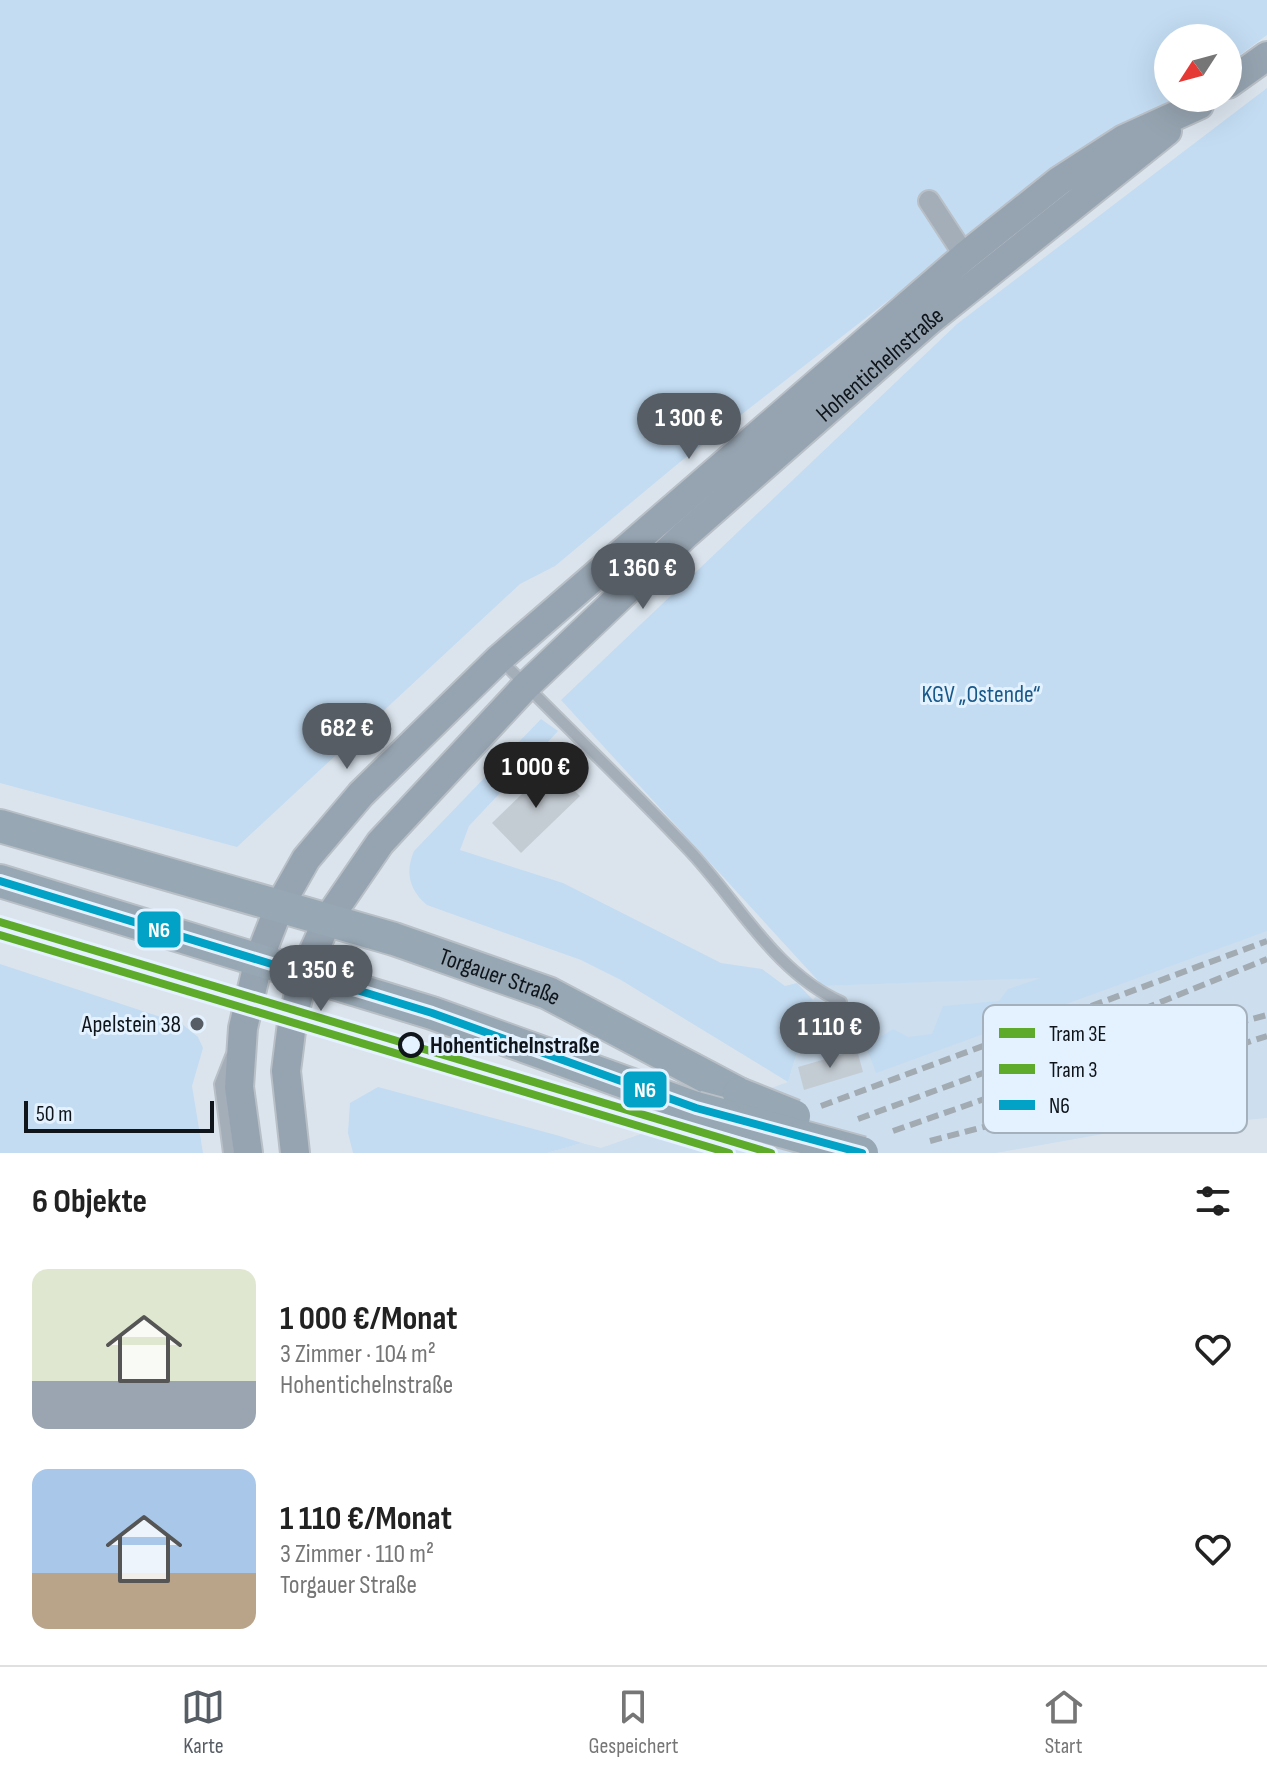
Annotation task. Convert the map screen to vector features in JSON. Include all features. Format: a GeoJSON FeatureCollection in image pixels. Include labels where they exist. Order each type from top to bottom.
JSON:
{"type":"FeatureCollection","features":[{"type":"Feature","properties":{"kind":"main road"},"geometry":{"type":"LineString","coordinates":[[1242,74],[1267,56]]}},
{"type":"Feature","properties":{"kind":"main road","name":"Hohentichelnstraße"},"geometry":{"type":"LineString","coordinates":[[248,1153],[239,1087],[243,1028],[259,959],[280,905],[318,841],[391,763],[499,659],[965,256],[1059,181],[1124,139],[1181,112]]}},
{"type":"Feature","properties":{"kind":"main road","name":"Hohentichelnstraße"},"geometry":{"type":"LineString","coordinates":[[295,1153],[286,1071],[292,1023],[304,973],[328,919],[380,843],[526,686],[685,535],[930,320],[1190,112]]}},
{"type":"Feature","properties":{"kind":"main road","name":"Torgauer Straße"},"geometry":{"type":"LineString","coordinates":[[0,826],[328,919],[548,993],[739,1094],[886,1153]]}},
{"type":"Feature","properties":{"kind":"main road"},"geometry":{"type":"LineString","coordinates":[[0,881],[486,1031],[696,1108],[862,1153]]}},
{"type":"Feature","properties":{"kind":"street"},"geometry":{"type":"LineString","coordinates":[[929,201],[965,256]]}},
{"type":"Feature","properties":{"kind":"lane"},"geometry":{"type":"LineString","coordinates":[[499,659],[691,852],[770,947],[817,991],[841,1002]]}},
{"type":"Feature","properties":{"kind":"lane"},"geometry":{"type":"LineString","coordinates":[[229,1153],[220,1084],[243,1028]]}},
{"type":"Feature","properties":{"kind":"shaded area"},"geometry":{"type":"Polygon","coordinates":[[[1267,907],[1267,1118],[1247,1120],[1247,1005],[983,1005],[983,1133],[1108,1133],[996,1153],[547,1153],[582,1143],[601,1148],[788,1082],[813,1000],[823,986],[1045,977],[1267,907]]]}},
{"type":"Feature","properties":{"kind":"green space"},"geometry":{"type":"Polygon","coordinates":[[[0,0],[1267,0],[1267,35],[1242,54],[1242,24],[1154,24],[1154,110],[1067,162],[680,462],[555,566],[520,584],[237,847],[0,783],[0,0]]]}},
{"type":"Feature","properties":{"kind":"green space","name":"KGV „Ostende“"},"geometry":{"type":"Polygon","coordinates":[[[1267,88],[1267,931],[1063,1005],[983,1005],[983,1034],[876,1073],[866,1046],[893,1029],[908,1037],[932,1034],[943,1006],[999,1001],[1008,989],[1041,978],[823,986],[561,700],[957,324],[1235,112],[1242,112],[1242,107],[1267,88]]]}},
{"type":"Feature","properties":{"kind":"green space"},"geometry":{"type":"Polygon","coordinates":[[[541,719],[558,731],[469,826],[460,850],[563,883],[721,963],[762,969],[785,986],[797,983],[813,1000],[788,1082],[621,980],[581,960],[427,905],[416,893],[409,873],[414,851],[541,719]]]}},
{"type":"Feature","properties":{"kind":"green space"},"geometry":{"type":"Polygon","coordinates":[[[0,964],[182,1024],[198,1037],[203,1048],[192,1086],[203,1153],[0,1153],[0,964]]]}},
{"type":"Feature","properties":{"kind":"green space"},"geometry":{"type":"Polygon","coordinates":[[[378,1087],[582,1143],[547,1153],[353,1153],[348,1133],[350,1103],[378,1087]]]}},
{"type":"Feature","properties":{"kind":"building"},"geometry":{"type":"Polygon","coordinates":[[[550,767],[580,796],[521,853],[492,823],[550,767]]]}},
{"type":"Feature","properties":{"kind":"building"},"geometry":{"type":"Polygon","coordinates":[[[857,1050],[863,1072],[804,1090],[798,1067],[857,1050]]]}},
{"type":"Feature","properties":{"kind":"railway"},"geometry":{"type":"LineString","coordinates":[[1094,1005],[1267,941]]}},
{"type":"Feature","properties":{"kind":"railway"},"geometry":{"type":"LineString","coordinates":[[1153,1005],[1267,959]]}},
{"type":"Feature","properties":{"kind":"railway"},"geometry":{"type":"LineString","coordinates":[[1247,1020],[1267,1015]]}},
{"type":"Feature","properties":{"kind":"railway"},"geometry":{"type":"LineString","coordinates":[[1247,1042],[1267,1036]]}},
{"type":"Feature","properties":{"kind":"railway"},"geometry":{"type":"LineString","coordinates":[[821,1106],[983,1046]]}},
{"type":"Feature","properties":{"kind":"railway"},"geometry":{"type":"LineString","coordinates":[[858,1119],[983,1073]]}},
{"type":"Feature","properties":{"kind":"railway"},"geometry":{"type":"LineString","coordinates":[[893,1131],[983,1100]]}},
{"type":"Feature","properties":{"kind":"railway"},"geometry":{"type":"LineString","coordinates":[[930,1141],[983,1127]]}},
{"type":"Feature","properties":{"kind":"tram line","name":"3E"},"geometry":{"type":"LineString","coordinates":[[0,922],[771,1153]]}},
{"type":"Feature","properties":{"kind":"tram line","name":"3"},"geometry":{"type":"LineString","coordinates":[[0,935],[729,1153]]}},
{"type":"Feature","properties":{"kind":"transit line","name":"N6"},"geometry":{"type":"LineString","coordinates":[[0,881],[432,1013],[696,1108],[862,1153]]}},
{"type":"Feature","properties":{"kind":"place","name":"Apelstein 38"},"geometry":{"type":"Point","coordinates":[197,1024]}},
{"type":"Feature","properties":{"kind":"place","name":"Hohentichelnstraße"},"geometry":{"type":"Point","coordinates":[411,1045]}}]}
